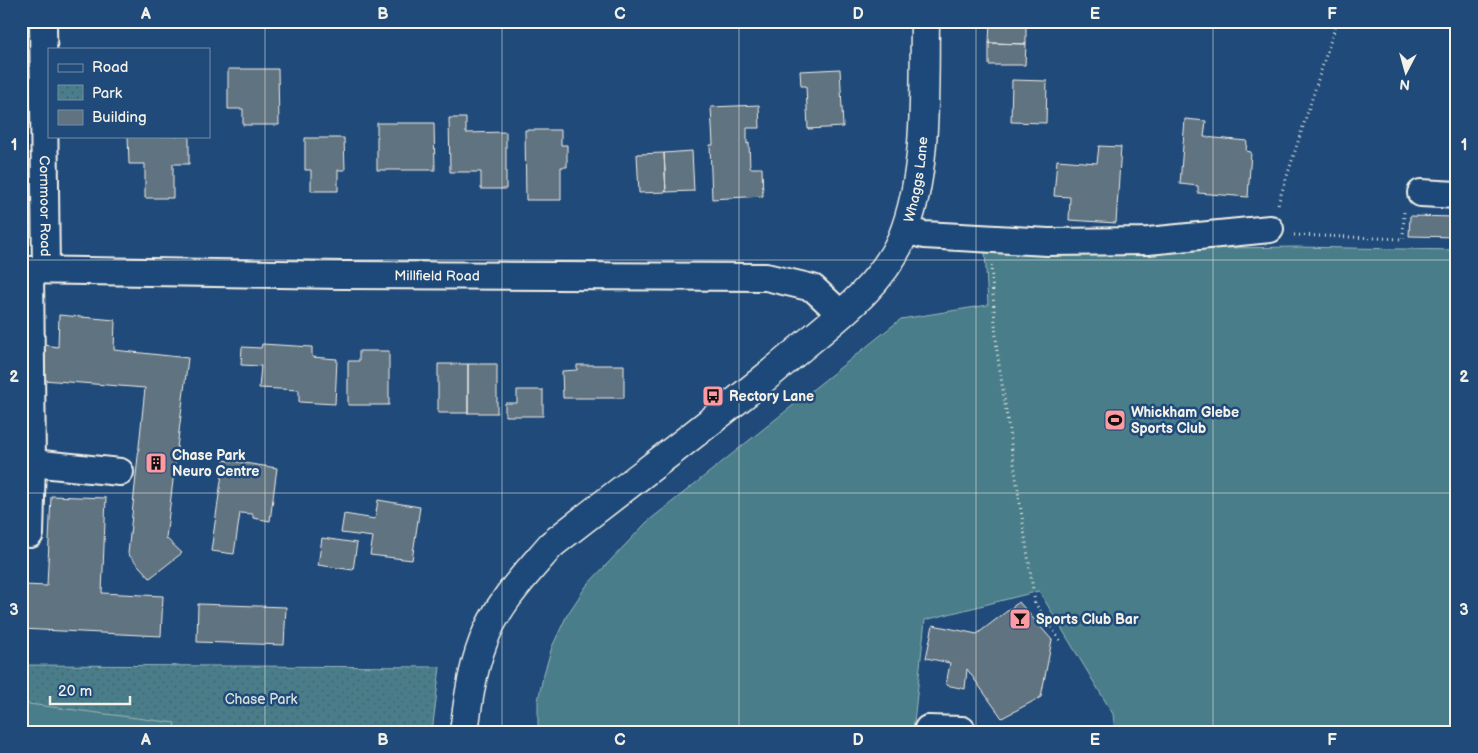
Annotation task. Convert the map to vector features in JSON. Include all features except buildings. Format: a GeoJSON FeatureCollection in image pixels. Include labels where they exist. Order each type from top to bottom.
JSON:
{"type":"FeatureCollection","features":[{"type":"Feature","properties":{"kind":"main road","name":"Whaggs Lane"},"geometry":{"type":"LineString","coordinates":[[841,314],[873,284],[890,262],[905,230],[916,190],[921,160],[925,21]]}},
{"type":"Feature","properties":{"kind":"main road"},"geometry":{"type":"LineString","coordinates":[[464,732],[474,668],[483,640],[498,611],[532,566],[551,545],[766,377],[841,314]]}},
{"type":"Feature","properties":{"kind":"street","name":"Cornmoor Road"},"geometry":{"type":"LineString","coordinates":[[30,534],[33,270],[43,21]]}},
{"type":"Feature","properties":{"kind":"street"},"geometry":{"type":"LineString","coordinates":[[1421,193],[1457,195]]}},
{"type":"Feature","properties":{"kind":"street"},"geometry":{"type":"LineString","coordinates":[[905,230],[924,235],[1048,242],[1148,241],[1270,229]]}},
{"type":"Feature","properties":{"kind":"street","name":"Millfield Road"},"geometry":{"type":"LineString","coordinates":[[33,270],[352,275],[766,277],[813,288],[841,314]]}},
{"type":"Feature","properties":{"kind":"street"},"geometry":{"type":"LineString","coordinates":[[32,463],[120,472]]}},
{"type":"Feature","properties":{"kind":"street"},"geometry":{"type":"LineString","coordinates":[[928,729],[962,725]]}},
{"type":"Feature","properties":{"kind":"path"},"geometry":{"type":"LineString","coordinates":[[1337,21],[1270,229],[1295,235],[1403,239],[1405,192],[1421,193]]}},
{"type":"Feature","properties":{"kind":"path"},"geometry":{"type":"LineString","coordinates":[[991,239],[996,351],[1035,603],[1062,643]]}},
{"type":"Feature","properties":{"kind":"green space","name":"Whickham Glebe Sports Club"},"geometry":{"type":"Polygon","coordinates":[[[1297,247],[1457,250],[1457,732],[1115,732],[1113,714],[1039,591],[925,620],[913,732],[538,732],[538,701],[552,647],[567,615],[587,585],[647,522],[901,319],[988,305],[985,251],[1297,247]]]}},
{"type":"Feature","properties":{"kind":"green space","name":"Chase Park"},"geometry":{"type":"Polygon","coordinates":[[[21,665],[440,667],[432,732],[21,732],[21,665]]]}},
{"type":"Feature","properties":{"kind":"green space"},"geometry":{"type":"Polygon","coordinates":[[[21,703],[175,723],[173,732],[21,732],[21,703]]]}},
{"type":"Feature","properties":{"kind":"place","name":"Rectory Lane"},"geometry":{"type":"Point","coordinates":[713,396]}},
{"type":"Feature","properties":{"kind":"place","name":"Whickham Glebe Sports Club"},"geometry":{"type":"Point","coordinates":[1115,420]}},
{"type":"Feature","properties":{"kind":"place","name":"Chase Park Neuro Centre"},"geometry":{"type":"Point","coordinates":[156,463]}},
{"type":"Feature","properties":{"kind":"place","name":"Sports Club Bar"},"geometry":{"type":"Point","coordinates":[1020,619]}}]}
